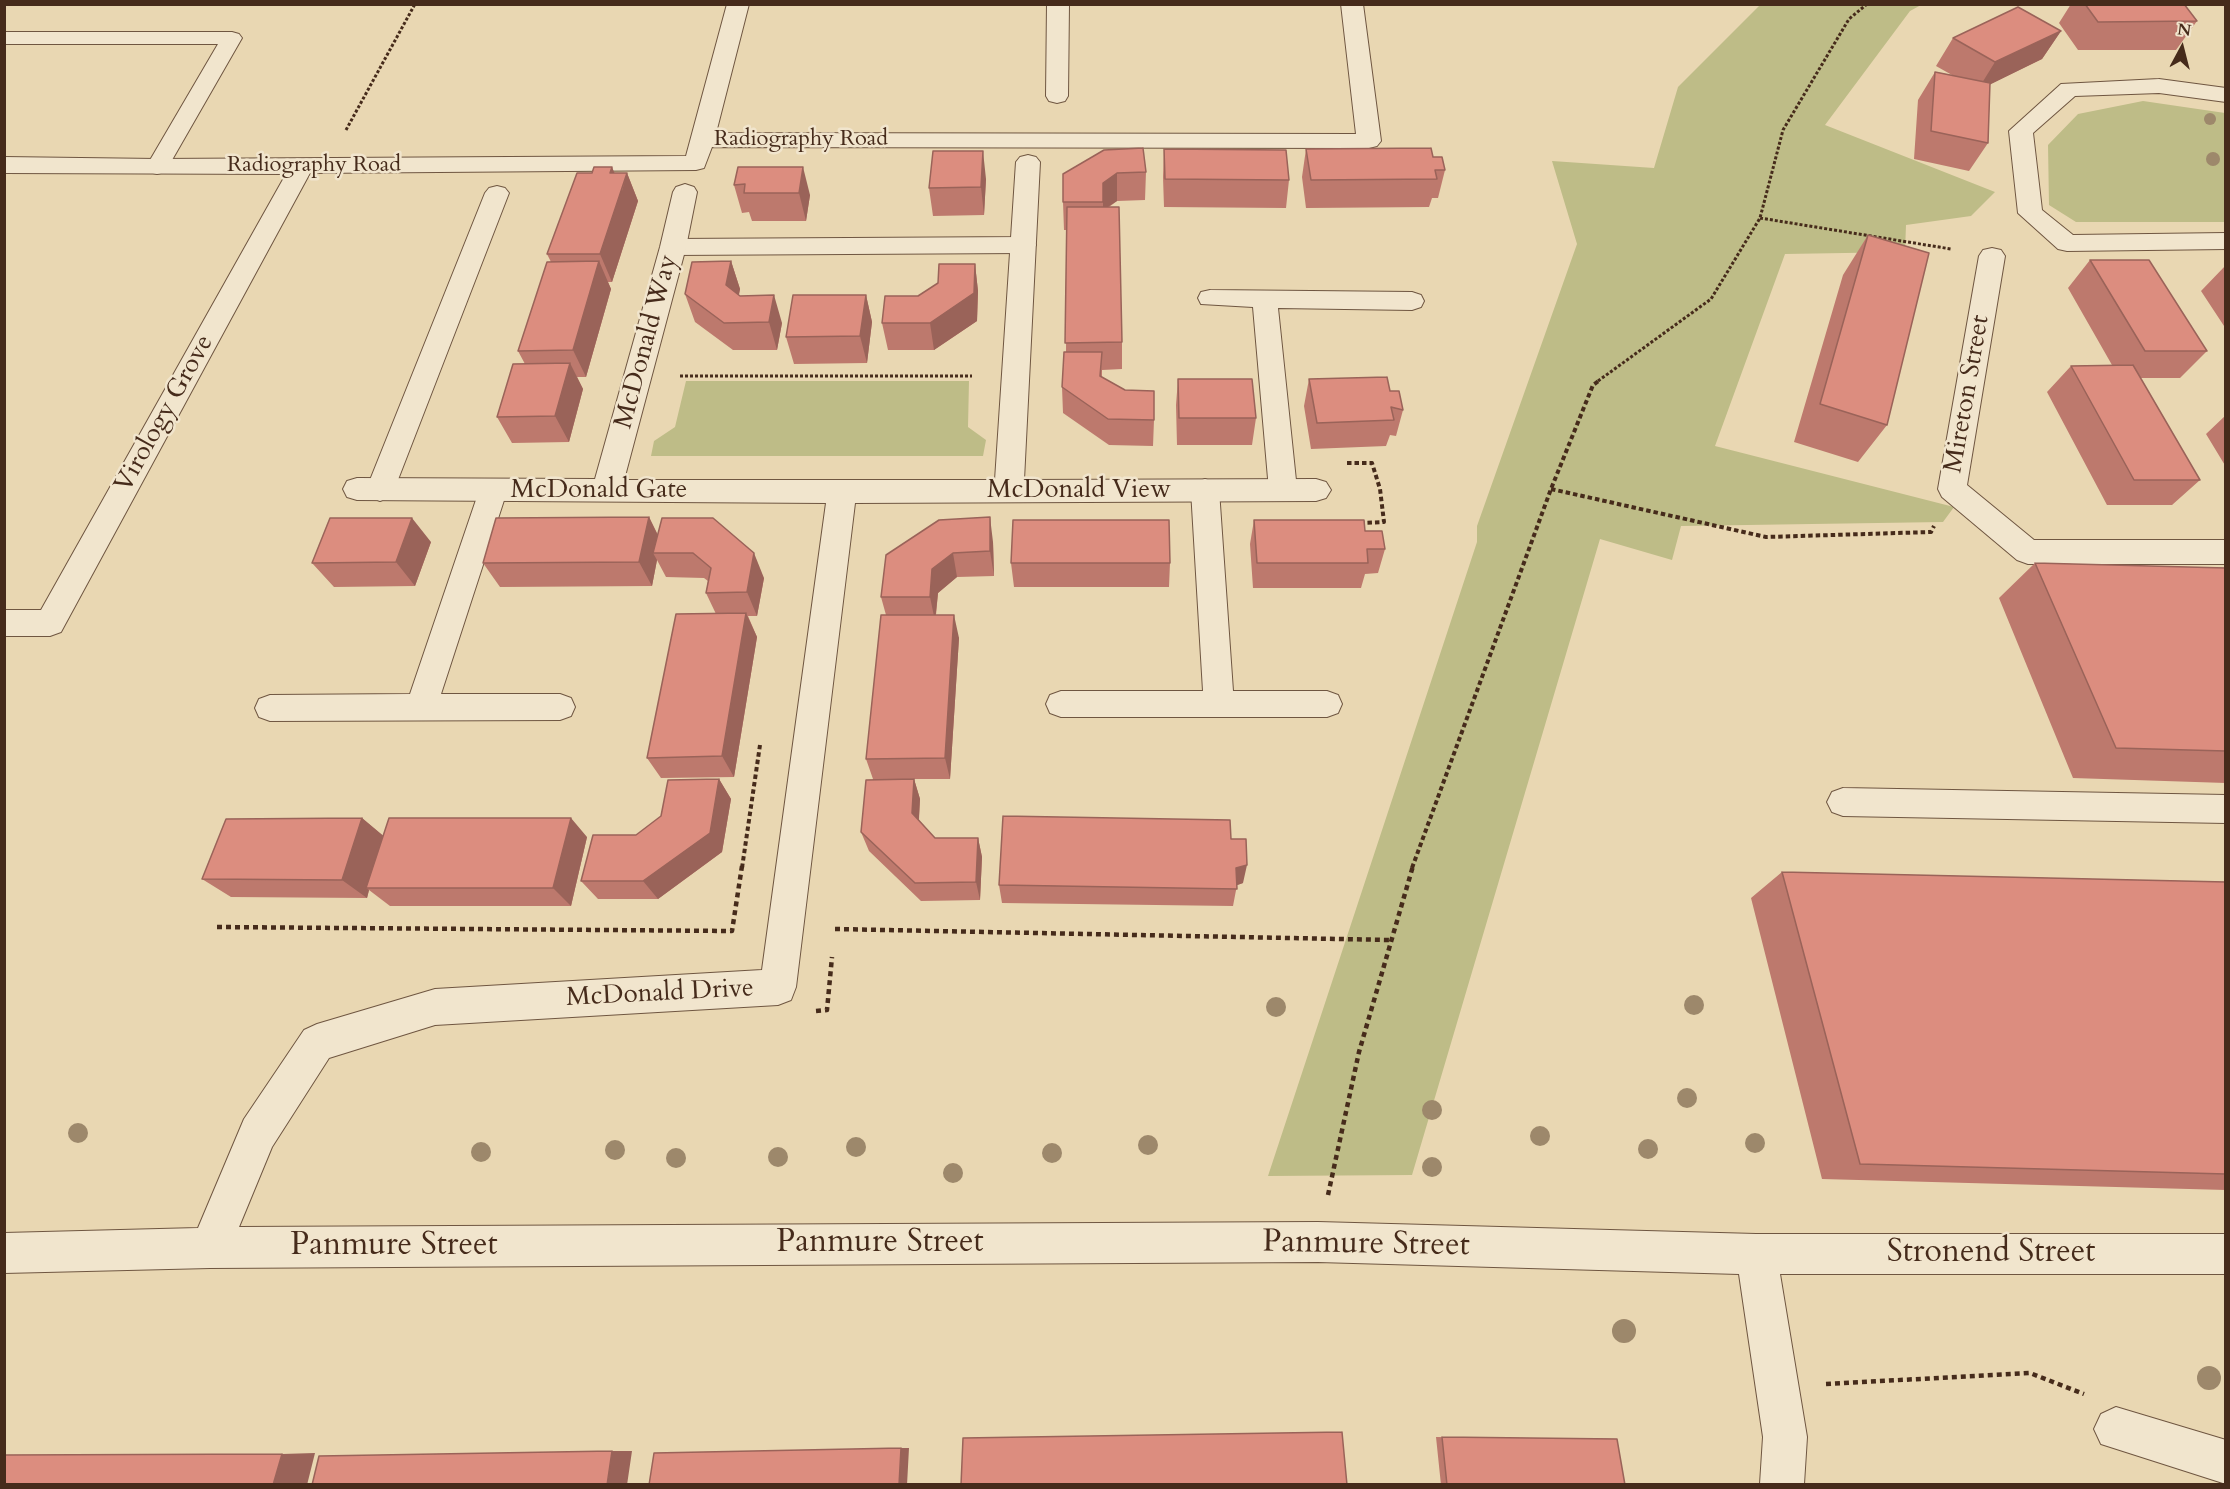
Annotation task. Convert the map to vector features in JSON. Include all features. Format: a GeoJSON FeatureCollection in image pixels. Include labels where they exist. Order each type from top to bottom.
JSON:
{"type":"FeatureCollection","features":[{"type":"Feature","properties":{"kind":"street"},"geometry":{"type":"LineString","coordinates":[[702,140],[738,4]]}},
{"type":"Feature","properties":{"kind":"street"},"geometry":{"type":"LineString","coordinates":[[1057,96],[1058,4]]}},
{"type":"Feature","properties":{"kind":"street","name":"Radiography Road"},"geometry":{"type":"LineString","coordinates":[[4,165],[157,167],[696,163],[702,140],[1369,141],[1352,4]]}},
{"type":"Feature","properties":{"kind":"street"},"geometry":{"type":"LineString","coordinates":[[2226,95],[2159,86],[2069,89],[2021,131],[2030,213],[2067,243],[2226,241]]}},
{"type":"Feature","properties":{"kind":"street"},"geometry":{"type":"LineString","coordinates":[[1009,491],[1028,162]]}},
{"type":"Feature","properties":{"kind":"street","name":"Virology Grove"},"geometry":{"type":"LineString","coordinates":[[4,623],[50,623],[314,166]]}},
{"type":"Feature","properties":{"kind":"street","name":"McDonald Way"},"geometry":{"type":"LineString","coordinates":[[606,491],[673,246],[685,192]]}},
{"type":"Feature","properties":{"kind":"street","name":"Mireton Street"},"geometry":{"type":"LineString","coordinates":[[1992,256],[1952,489],[2028,552],[2226,552]]}},
{"type":"Feature","properties":{"kind":"street","name":"McDonald Gate"},"geometry":{"type":"LineString","coordinates":[[369,490],[842,492]]}},
{"type":"Feature","properties":{"kind":"street","name":"McDonald View"},"geometry":{"type":"LineString","coordinates":[[842,492],[1316,490]]}},
{"type":"Feature","properties":{"kind":"street","name":"McDonald Drive"},"geometry":{"type":"LineString","coordinates":[[210,1248],[258,1133],[317,1043],[435,1007],[777,987],[842,492]]}},
{"type":"Feature","properties":{"kind":"street","name":"Panmure Street"},"geometry":{"type":"LineString","coordinates":[[4,1253],[210,1248],[1318,1242],[1756,1254]]}},
{"type":"Feature","properties":{"kind":"street"},"geometry":{"type":"LineString","coordinates":[[1756,1254],[1785,1437],[1782,1485]]}},
{"type":"Feature","properties":{"kind":"street","name":"Stronend Street"},"geometry":{"type":"LineString","coordinates":[[1756,1254],[2226,1254]]}},
{"type":"Feature","properties":{"kind":"street"},"geometry":{"type":"LineString","coordinates":[[2116,1428],[2226,1462]]}},
{"type":"Feature","properties":{"kind":"lane"},"geometry":{"type":"LineString","coordinates":[[4,38],[232,38],[157,167]]}},
{"type":"Feature","properties":{"kind":"lane"},"geometry":{"type":"LineString","coordinates":[[369,490],[497,193]]}},
{"type":"Feature","properties":{"kind":"lane"},"geometry":{"type":"LineString","coordinates":[[673,246],[1024,245]]}},
{"type":"Feature","properties":{"kind":"lane"},"geometry":{"type":"LineString","coordinates":[[1210,298],[1412,301]]}},
{"type":"Feature","properties":{"kind":"lane"},"geometry":{"type":"LineString","coordinates":[[1265,298],[1283,489]]}},
{"type":"Feature","properties":{"kind":"lane"},"geometry":{"type":"LineString","coordinates":[[1204,490],[1219,704]]}},
{"type":"Feature","properties":{"kind":"lane"},"geometry":{"type":"LineString","coordinates":[[421,707],[493,491]]}},
{"type":"Feature","properties":{"kind":"lane"},"geometry":{"type":"LineString","coordinates":[[1061,704],[1327,704]]}},
{"type":"Feature","properties":{"kind":"lane"},"geometry":{"type":"LineString","coordinates":[[270,708],[560,707]]}},
{"type":"Feature","properties":{"kind":"lane"},"geometry":{"type":"LineString","coordinates":[[1843,802],[2226,809]]}},
{"type":"Feature","properties":{"kind":"path"},"geometry":{"type":"LineString","coordinates":[[314,166],[415,4]]}},
{"type":"Feature","properties":{"kind":"path"},"geometry":{"type":"LineString","coordinates":[[1318,1242],[1359,1052],[1403,894],[1551,489],[1593,385],[1711,299],[1760,218],[1783,130],[1849,19],[1867,4]]}},
{"type":"Feature","properties":{"kind":"path"},"geometry":{"type":"LineString","coordinates":[[1760,218],[1992,256]]}},
{"type":"Feature","properties":{"kind":"path"},"geometry":{"type":"LineString","coordinates":[[677,385],[681,365]]}},
{"type":"Feature","properties":{"kind":"path"},"geometry":{"type":"LineString","coordinates":[[679,376],[977,376]]}},
{"type":"Feature","properties":{"kind":"path"},"geometry":{"type":"LineString","coordinates":[[1551,489],[1766,537],[1931,532],[1952,489]]}},
{"type":"Feature","properties":{"kind":"path"},"geometry":{"type":"LineString","coordinates":[[835,929],[1390,940]]}},
{"type":"Feature","properties":{"kind":"path"},"geometry":{"type":"LineString","coordinates":[[805,1013],[827,1010],[833,947]]}},
{"type":"Feature","properties":{"kind":"path"},"geometry":{"type":"LineString","coordinates":[[1777,1387],[2030,1373],[2081,1390],[2116,1428]]}},
{"type":"Feature","properties":{"kind":"shaded area"},"geometry":{"type":"Polygon","coordinates":[[[1760,5],[1921,5],[1910,11],[1825,125],[1995,192],[1971,216],[1906,225],[1905,252],[1785,254],[1715,446],[1954,507],[1943,522],[1681,526],[1672,560],[1600,539],[1412,1175],[1268,1176],[1477,542],[1477,526],[1577,244],[1552,161],[1654,168],[1678,87],[1760,5]]]}},
{"type":"Feature","properties":{"kind":"shaded area"},"geometry":{"type":"Polygon","coordinates":[[[2143,101],[2225,113],[2225,222],[2076,222],[2049,205],[2048,145],[2078,114],[2143,101]]]}},
{"type":"Feature","properties":{"kind":"shaded area"},"geometry":{"type":"Polygon","coordinates":[[[686,381],[969,381],[968,427],[986,440],[983,456],[651,456],[654,441],[675,427],[686,381]]]}},
{"type":"Feature","properties":{"kind":"building"},"geometry":{"type":"Polygon","coordinates":[[[2085,4],[2184,4],[2197,21],[2098,22],[2085,4]]]}},
{"type":"Feature","properties":{"kind":"building"},"geometry":{"type":"Polygon","coordinates":[[[2018,7],[2061,31],[1995,62],[1953,38],[2018,7]]]}},
{"type":"Feature","properties":{"kind":"building"},"geometry":{"type":"Polygon","coordinates":[[[1935,72],[1990,83],[1988,143],[1931,131],[1935,72]]]}},
{"type":"Feature","properties":{"kind":"building"},"geometry":{"type":"Polygon","coordinates":[[[1143,148],[1146,172],[1117,173],[1103,183],[1103,202],[1063,202],[1063,174],[1104,150],[1143,148]]]}},
{"type":"Feature","properties":{"kind":"building"},"geometry":{"type":"Polygon","coordinates":[[[1431,148],[1433,157],[1442,157],[1445,170],[1435,170],[1437,179],[1311,180],[1306,149],[1431,148]]]}},
{"type":"Feature","properties":{"kind":"building"},"geometry":{"type":"Polygon","coordinates":[[[1164,149],[1286,150],[1289,180],[1165,179],[1164,149]]]}},
{"type":"Feature","properties":{"kind":"building"},"geometry":{"type":"Polygon","coordinates":[[[933,151],[983,151],[981,187],[929,188],[933,151]]]}},
{"type":"Feature","properties":{"kind":"building"},"geometry":{"type":"Polygon","coordinates":[[[594,167],[612,167],[610,173],[627,173],[600,254],[547,254],[577,173],[592,173],[594,167]]]}},
{"type":"Feature","properties":{"kind":"building"},"geometry":{"type":"Polygon","coordinates":[[[738,167],[803,167],[799,193],[744,193],[745,184],[734,185],[738,167]]]}},
{"type":"Feature","properties":{"kind":"building"},"geometry":{"type":"Polygon","coordinates":[[[1067,207],[1119,207],[1122,342],[1065,343],[1067,207]]]}},
{"type":"Feature","properties":{"kind":"building"},"geometry":{"type":"Polygon","coordinates":[[[1868,235],[1929,253],[1887,425],[1820,404],[1868,235]]]}},
{"type":"Feature","properties":{"kind":"building"},"geometry":{"type":"Polygon","coordinates":[[[2090,260],[2149,260],[2207,351],[2145,351],[2090,260]]]}},
{"type":"Feature","properties":{"kind":"building"},"geometry":{"type":"Polygon","coordinates":[[[599,261],[573,350],[518,351],[547,262],[599,261]]]}},
{"type":"Feature","properties":{"kind":"building"},"geometry":{"type":"Polygon","coordinates":[[[731,261],[726,285],[740,296],[774,295],[769,322],[724,323],[685,294],[692,262],[731,261]]]}},
{"type":"Feature","properties":{"kind":"building"},"geometry":{"type":"Polygon","coordinates":[[[939,264],[975,264],[974,293],[930,323],[882,323],[885,296],[918,296],[938,283],[939,264]]]}},
{"type":"Feature","properties":{"kind":"building"},"geometry":{"type":"Polygon","coordinates":[[[793,295],[866,295],[860,336],[786,337],[793,295]]]}},
{"type":"Feature","properties":{"kind":"building"},"geometry":{"type":"Polygon","coordinates":[[[1064,352],[1102,352],[1100,376],[1125,390],[1154,391],[1154,420],[1108,419],[1062,387],[1064,352]]]}},
{"type":"Feature","properties":{"kind":"building"},"geometry":{"type":"Polygon","coordinates":[[[570,363],[555,416],[497,417],[513,364],[570,363]]]}},
{"type":"Feature","properties":{"kind":"building"},"geometry":{"type":"Polygon","coordinates":[[[2133,365],[2200,480],[2134,480],[2071,366],[2133,365]]]}},
{"type":"Feature","properties":{"kind":"building"},"geometry":{"type":"Polygon","coordinates":[[[1387,377],[1390,391],[1399,391],[1403,410],[1391,407],[1394,420],[1317,423],[1309,379],[1387,377]]]}},
{"type":"Feature","properties":{"kind":"building"},"geometry":{"type":"Polygon","coordinates":[[[1178,379],[1252,379],[1256,418],[1179,418],[1178,379]]]}},
{"type":"Feature","properties":{"kind":"building"},"geometry":{"type":"Polygon","coordinates":[[[649,517],[639,562],[483,563],[496,518],[649,517]]]}},
{"type":"Feature","properties":{"kind":"building"},"geometry":{"type":"Polygon","coordinates":[[[990,517],[990,551],[953,553],[932,569],[930,597],[881,597],[886,555],[939,520],[990,517]]]}},
{"type":"Feature","properties":{"kind":"building"},"geometry":{"type":"Polygon","coordinates":[[[330,518],[412,518],[396,562],[312,563],[330,518]]]}},
{"type":"Feature","properties":{"kind":"building"},"geometry":{"type":"Polygon","coordinates":[[[662,518],[713,518],[754,553],[747,592],[706,593],[711,568],[693,553],[653,553],[662,518]]]}},
{"type":"Feature","properties":{"kind":"building"},"geometry":{"type":"Polygon","coordinates":[[[1013,520],[1169,520],[1170,563],[1011,563],[1013,520]]]}},
{"type":"Feature","properties":{"kind":"building"},"geometry":{"type":"Polygon","coordinates":[[[1254,520],[1364,520],[1365,531],[1382,531],[1385,549],[1367,549],[1368,563],[1257,563],[1254,520]]]}},
{"type":"Feature","properties":{"kind":"building"},"geometry":{"type":"Polygon","coordinates":[[[2035,563],[2226,568],[2226,751],[2116,748],[2035,563]]]}},
{"type":"Feature","properties":{"kind":"building"},"geometry":{"type":"Polygon","coordinates":[[[746,613],[722,756],[647,758],[676,614],[746,613]]]}},
{"type":"Feature","properties":{"kind":"building"},"geometry":{"type":"Polygon","coordinates":[[[881,615],[954,615],[945,758],[866,759],[881,615]]]}},
{"type":"Feature","properties":{"kind":"building"},"geometry":{"type":"Polygon","coordinates":[[[719,779],[710,833],[643,881],[581,881],[593,835],[636,835],[661,816],[668,780],[719,779]]]}},
{"type":"Feature","properties":{"kind":"building"},"geometry":{"type":"Polygon","coordinates":[[[914,779],[912,813],[935,838],[978,838],[976,882],[915,883],[861,832],[866,780],[914,779]]]}},
{"type":"Feature","properties":{"kind":"building"},"geometry":{"type":"Polygon","coordinates":[[[1003,816],[1230,820],[1231,839],[1246,839],[1247,865],[1236,868],[1237,889],[999,885],[1003,816]]]}},
{"type":"Feature","properties":{"kind":"building"},"geometry":{"type":"Polygon","coordinates":[[[362,818],[342,880],[202,879],[226,819],[362,818]]]}},
{"type":"Feature","properties":{"kind":"building"},"geometry":{"type":"Polygon","coordinates":[[[389,818],[571,818],[553,888],[366,888],[389,818]]]}},
{"type":"Feature","properties":{"kind":"building"},"geometry":{"type":"Polygon","coordinates":[[[1782,872],[2226,882],[2226,1174],[1860,1164],[1782,872]]]}},
{"type":"Feature","properties":{"kind":"building"},"geometry":{"type":"Polygon","coordinates":[[[1342,1432],[1347,1485],[961,1485],[963,1438],[1342,1432]]]}},
{"type":"Feature","properties":{"kind":"building"},"geometry":{"type":"Polygon","coordinates":[[[1442,1437],[1617,1439],[1625,1485],[1447,1485],[1442,1437]]]}},
{"type":"Feature","properties":{"kind":"building"},"geometry":{"type":"Polygon","coordinates":[[[901,1448],[899,1485],[649,1485],[654,1453],[901,1448]]]}},
{"type":"Feature","properties":{"kind":"building"},"geometry":{"type":"Polygon","coordinates":[[[612,1451],[607,1485],[312,1485],[319,1456],[612,1451]]]}},
{"type":"Feature","properties":{"kind":"building"},"geometry":{"type":"Polygon","coordinates":[[[282,1454],[273,1485],[4,1485],[4,1455],[282,1454]]]}}]}
